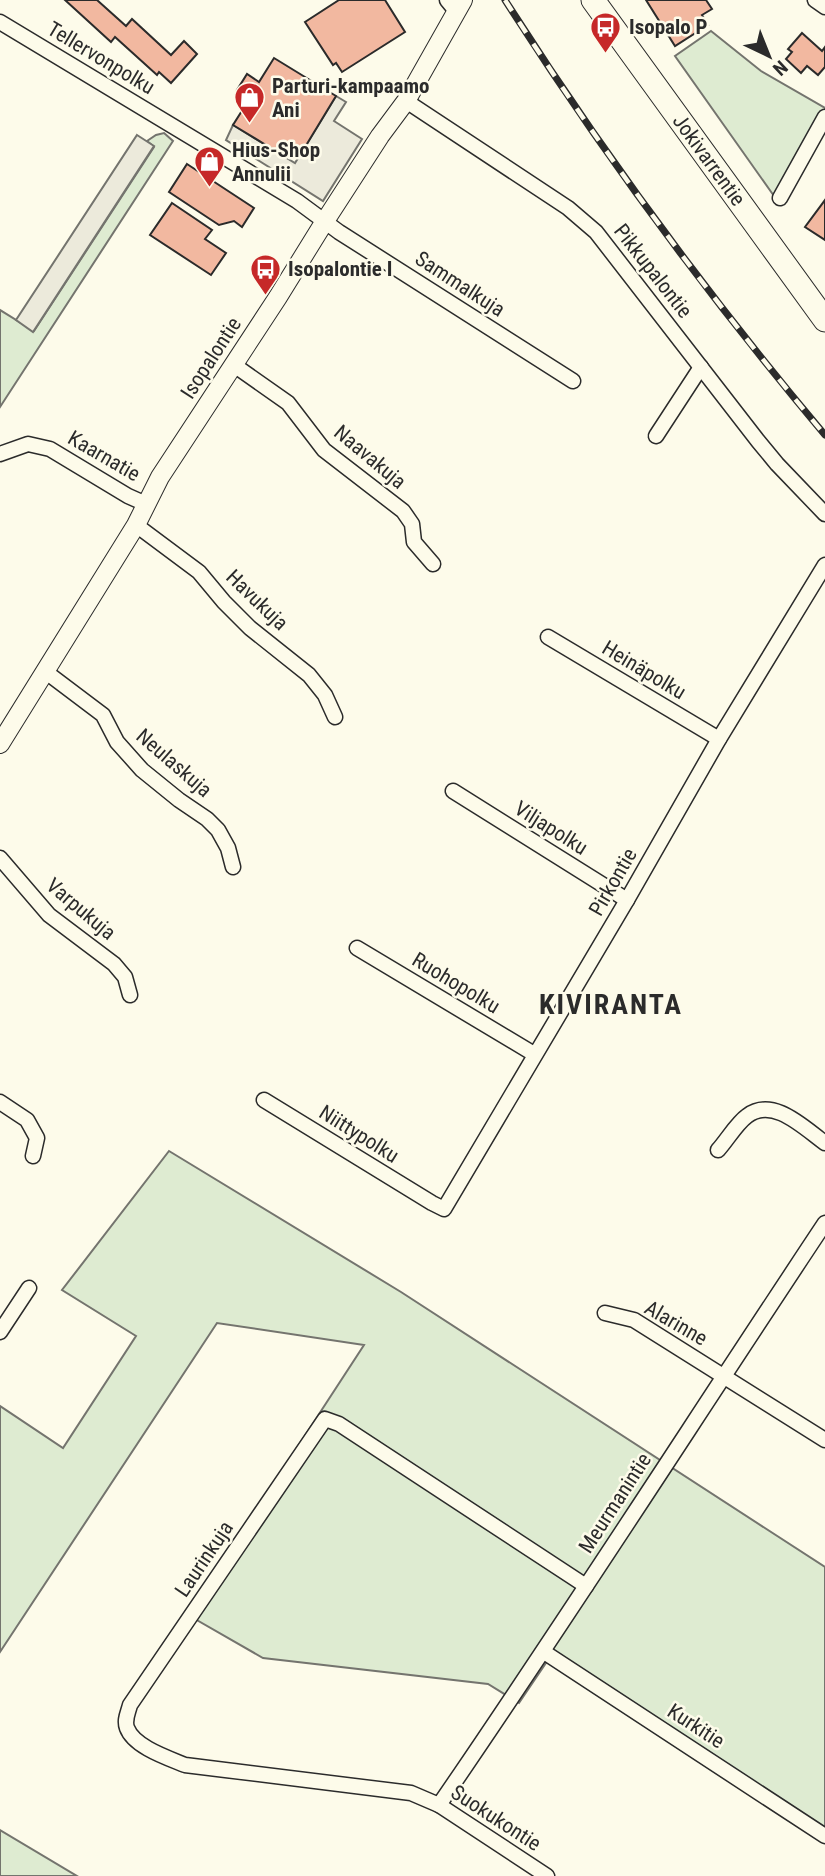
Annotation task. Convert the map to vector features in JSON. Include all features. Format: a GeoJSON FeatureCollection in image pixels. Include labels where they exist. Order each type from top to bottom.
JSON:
{"type":"FeatureCollection","features":[{"type":"Feature","properties":{"kind":"highway","name":"Jokivarrentie"},"geometry":{"type":"LineString","coordinates":[[593,0],[825,320]]}},
{"type":"Feature","properties":{"kind":"street"},"geometry":{"type":"LineString","coordinates":[[815,0],[825,7]]}},
{"type":"Feature","properties":{"kind":"street","name":"Isopalontie"},"geometry":{"type":"LineString","coordinates":[[0,744],[136,525],[160,477],[380,136],[406,101],[455,4]]}},
{"type":"Feature","properties":{"kind":"street","name":"Tellervonpolku"},"geometry":{"type":"LineString","coordinates":[[0,22],[326,220]]}},
{"type":"Feature","properties":{"kind":"street","name":"Pikkupalontie"},"geometry":{"type":"LineString","coordinates":[[406,101],[568,208],[596,232],[777,464],[825,514]]}},
{"type":"Feature","properties":{"kind":"street"},"geometry":{"type":"LineString","coordinates":[[780,198],[825,117]]}},
{"type":"Feature","properties":{"kind":"street","name":"Sammalkuja"},"geometry":{"type":"LineString","coordinates":[[326,220],[339,232],[573,381]]}},
{"type":"Feature","properties":{"kind":"street","name":"Naavakuja"},"geometry":{"type":"LineString","coordinates":[[233,365],[288,403],[324,450],[403,511],[412,524],[414,542],[433,564]]}},
{"type":"Feature","properties":{"kind":"street"},"geometry":{"type":"LineString","coordinates":[[656,436],[701,367]]}},
{"type":"Feature","properties":{"kind":"street","name":"Kaarnatie"},"geometry":{"type":"LineString","coordinates":[[0,454],[28,444],[50,449],[146,504]]}},
{"type":"Feature","properties":{"kind":"street","name":"Havukuja"},"geometry":{"type":"LineString","coordinates":[[136,525],[199,572],[250,628],[309,675],[325,695],[335,717]]}},
{"type":"Feature","properties":{"kind":"street","name":"Pirkontie"},"geometry":{"type":"LineString","coordinates":[[432,1203],[444,1209],[627,900],[719,738],[825,565]]}},
{"type":"Feature","properties":{"kind":"street","name":"Heinäpolku"},"geometry":{"type":"LineString","coordinates":[[548,637],[719,738]]}},
{"type":"Feature","properties":{"kind":"street","name":"Neulaskuja"},"geometry":{"type":"LineString","coordinates":[[46,672],[103,715],[117,742],[142,770],[218,830],[228,848],[233,867]]}},
{"type":"Feature","properties":{"kind":"street","name":"Viljapolku"},"geometry":{"type":"LineString","coordinates":[[453,791],[627,900]]}},
{"type":"Feature","properties":{"kind":"street","name":"Varpukuja"},"geometry":{"type":"LineString","coordinates":[[0,858],[49,915],[114,964],[125,977],[130,995]]}},
{"type":"Feature","properties":{"kind":"street","name":"Ruohopolku"},"geometry":{"type":"LineString","coordinates":[[357,947],[534,1054]]}},
{"type":"Feature","properties":{"kind":"street","name":"Niittypolku"},"geometry":{"type":"LineString","coordinates":[[264,1100],[432,1203]]}},
{"type":"Feature","properties":{"kind":"street"},"geometry":{"type":"LineString","coordinates":[[0,1102],[27,1119],[37,1138],[33,1156]]}},
{"type":"Feature","properties":{"kind":"street"},"geometry":{"type":"LineString","coordinates":[[718,1150],[747,1116],[765,1108],[780,1111],[825,1143]]}},
{"type":"Feature","properties":{"kind":"street","name":"Meurmanintie"},"geometry":{"type":"LineString","coordinates":[[439,1805],[544,1652],[825,1223]]}},
{"type":"Feature","properties":{"kind":"street"},"geometry":{"type":"LineString","coordinates":[[0,1332],[29,1288]]}},
{"type":"Feature","properties":{"kind":"street","name":"Alarinne"},"geometry":{"type":"LineString","coordinates":[[605,1312],[634,1320],[825,1440]]}},
{"type":"Feature","properties":{"kind":"street","name":"Laurinkuja"},"geometry":{"type":"LineString","coordinates":[[422,1796],[185,1765],[159,1755],[135,1739],[127,1729],[126,1718],[130,1705],[325,1419],[339,1424],[586,1586]]}},
{"type":"Feature","properties":{"kind":"street","name":"Kurkitie"},"geometry":{"type":"LineString","coordinates":[[544,1652],[825,1836]]}},
{"type":"Feature","properties":{"kind":"street","name":"Suokukontie"},"geometry":{"type":"LineString","coordinates":[[422,1796],[547,1876]]}},
{"type":"Feature","properties":{"kind":"green space"},"geometry":{"type":"Polygon","coordinates":[[[711,31],[761,71],[825,108],[774,196],[675,56],[711,31]]]}},
{"type":"Feature","properties":{"kind":"green space"},"geometry":{"type":"Polygon","coordinates":[[[164,133],[173,141],[0,407],[0,310],[34,331],[154,147],[147,141],[164,133]]]}},
{"type":"Feature","properties":{"kind":"green space"},"geometry":{"type":"Polygon","coordinates":[[[169,1151],[401,1292],[825,1567],[825,1840],[548,1660],[519,1703],[488,1684],[263,1658],[188,1615],[364,1345],[217,1323],[0,1652],[0,1406],[63,1448],[136,1336],[62,1290],[169,1151]]]}},
{"type":"Feature","properties":{"kind":"green space"},"geometry":{"type":"Polygon","coordinates":[[[0,1830],[77,1876],[0,1876],[0,1830]]]}},
{"type":"Feature","properties":{"kind":"shaded area"},"geometry":{"type":"Polygon","coordinates":[[[336,96],[346,102],[334,121],[362,139],[323,201],[226,140],[233,125],[295,163],[336,96]]]}},
{"type":"Feature","properties":{"kind":"shaded area"},"geometry":{"type":"Polygon","coordinates":[[[137,135],[154,146],[33,332],[16,320],[137,135]]]}},
{"type":"Feature","properties":{"kind":"building"},"geometry":{"type":"Polygon","coordinates":[[[65,0],[97,0],[126,26],[132,19],[171,55],[184,41],[197,54],[171,83],[159,72],[157,75],[115,37],[111,42],[65,0]]]}},
{"type":"Feature","properties":{"kind":"building"},"geometry":{"type":"Polygon","coordinates":[[[339,0],[385,0],[405,32],[342,72],[336,63],[333,65],[305,22],[339,0]]]}},
{"type":"Feature","properties":{"kind":"building"},"geometry":{"type":"Polygon","coordinates":[[[646,0],[706,0],[712,9],[702,15],[708,25],[675,46],[646,0]]]}},
{"type":"Feature","properties":{"kind":"building"},"geometry":{"type":"Polygon","coordinates":[[[802,33],[822,51],[825,47],[825,67],[818,75],[807,66],[801,73],[786,59],[792,52],[788,49],[802,33]]]}},
{"type":"Feature","properties":{"kind":"building"},"geometry":{"type":"Polygon","coordinates":[[[274,58],[336,96],[302,152],[286,142],[279,153],[233,125],[250,98],[237,90],[247,74],[259,82],[274,58]]]}},
{"type":"Feature","properties":{"kind":"building"},"geometry":{"type":"Polygon","coordinates":[[[187,164],[254,208],[242,227],[234,221],[219,225],[169,192],[187,164]]]}},
{"type":"Feature","properties":{"kind":"building"},"geometry":{"type":"Polygon","coordinates":[[[825,200],[825,240],[805,227],[825,200]]]}},
{"type":"Feature","properties":{"kind":"building"},"geometry":{"type":"Polygon","coordinates":[[[172,203],[212,230],[205,239],[226,253],[211,275],[150,235],[172,203]]]}},
{"type":"Feature","properties":{"kind":"railway"},"geometry":{"type":"LineString","coordinates":[[505,0],[658,223],[825,435]]}},
{"type":"Feature","properties":{"kind":"place","name":"Isopalo P"},"geometry":{"type":"Point","coordinates":[606,54]}},
{"type":"Feature","properties":{"kind":"place","name":"Parturi-kampaamo Ani"},"geometry":{"type":"Point","coordinates":[249,125]}},
{"type":"Feature","properties":{"kind":"place","name":"Hius-Shop Annulii"},"geometry":{"type":"Point","coordinates":[209,189]}},
{"type":"Feature","properties":{"kind":"place","name":"Isopalontie I"},"geometry":{"type":"Point","coordinates":[265,296]}},
{"type":"Feature","properties":{"kind":"district","name":"KIVIRANTA"},"geometry":{"type":"Point","coordinates":[611,1004]}}]}
